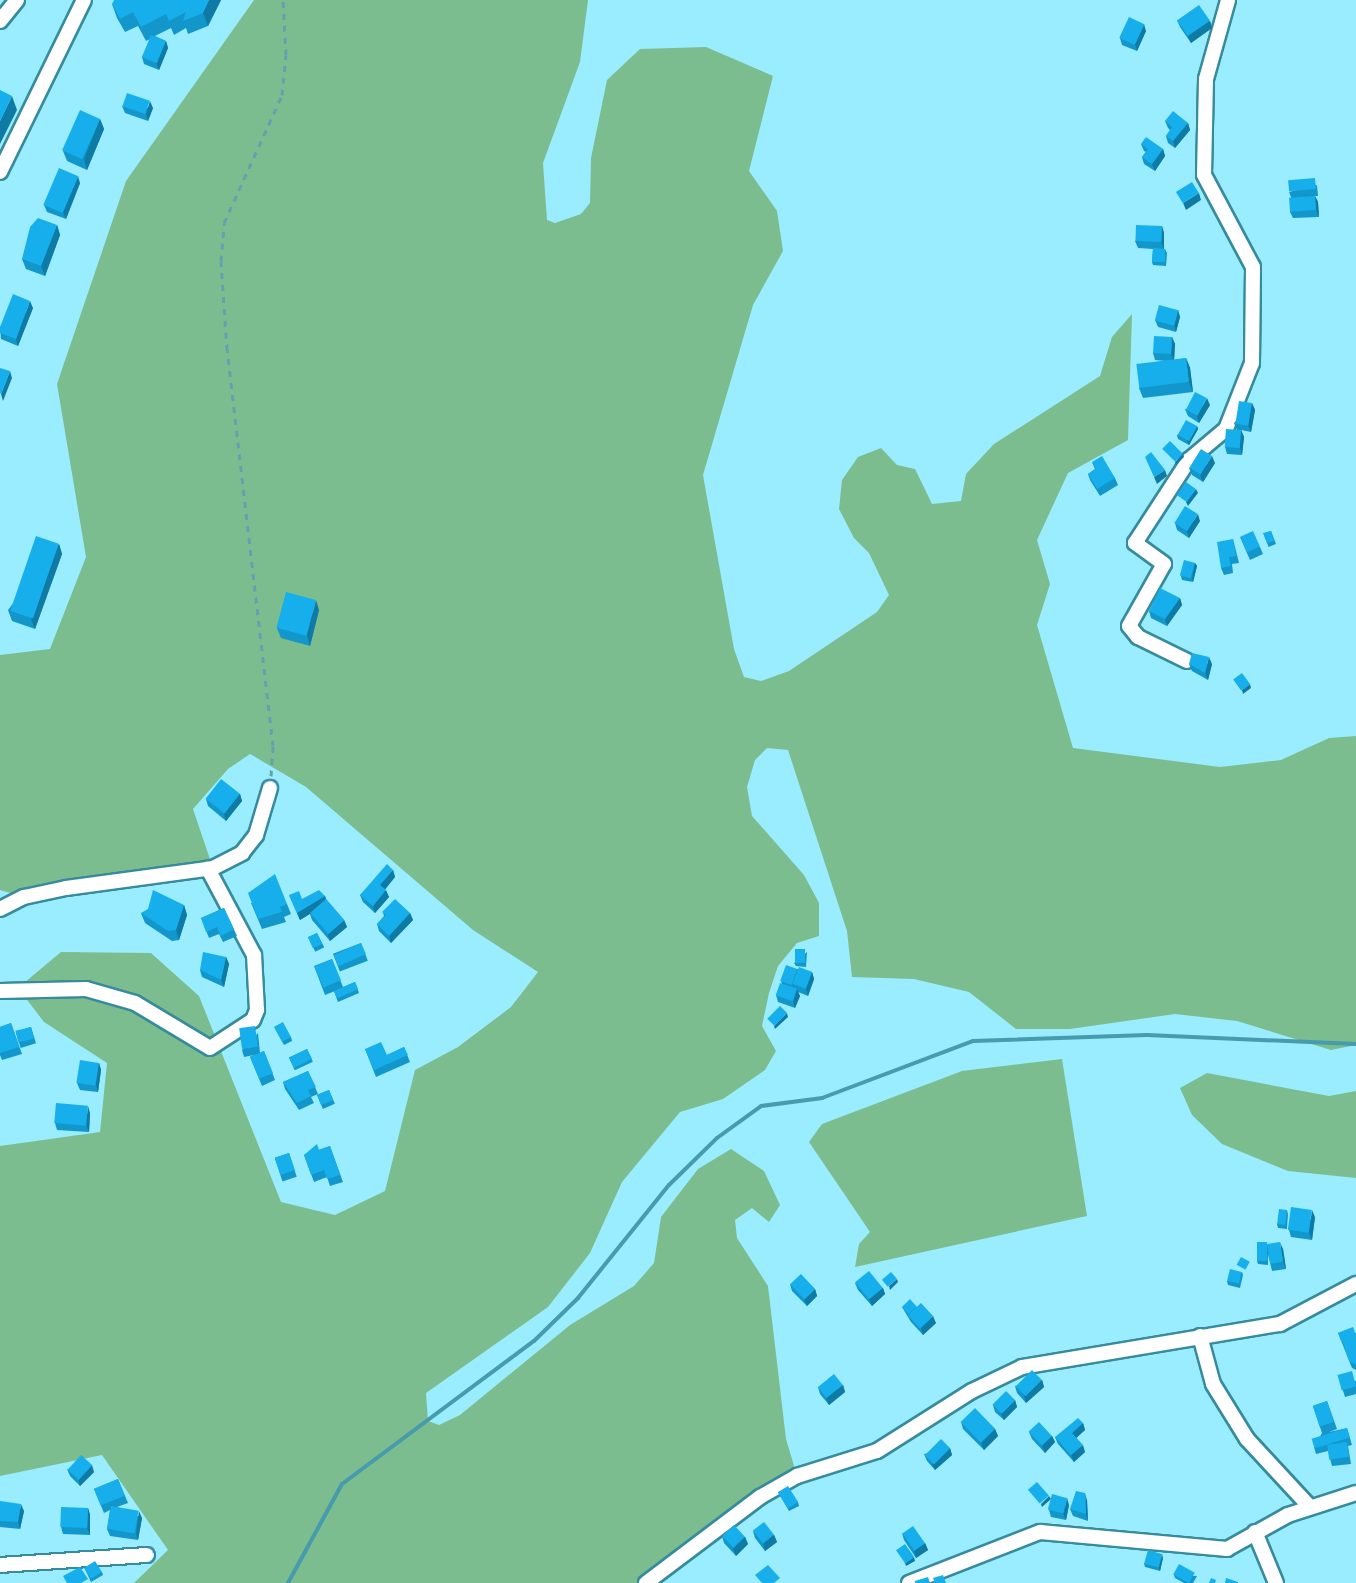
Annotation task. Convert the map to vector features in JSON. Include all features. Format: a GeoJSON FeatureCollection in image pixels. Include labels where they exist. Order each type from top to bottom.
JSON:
{"type":"FeatureCollection","features":[{"type":"Feature","properties":{"kind":"street"},"geometry":{"type":"LineString","coordinates":[[0,21],[17,0]]}},
{"type":"Feature","properties":{"kind":"street"},"geometry":{"type":"LineString","coordinates":[[0,172],[84,0]]}},
{"type":"Feature","properties":{"kind":"street"},"geometry":{"type":"LineString","coordinates":[[1187,661],[1138,637],[1129,626],[1164,564],[1135,543],[1189,460],[1226,429],[1252,363],[1253,267],[1204,175],[1206,79],[1228,0]]}},
{"type":"Feature","properties":{"kind":"street"},"geometry":{"type":"LineString","coordinates":[[0,909],[24,897],[66,888],[208,869],[242,853],[256,835],[270,788]]}},
{"type":"Feature","properties":{"kind":"street"},"geometry":{"type":"LineString","coordinates":[[0,991],[86,989],[135,1003],[210,1048],[253,1020],[257,1010],[254,955],[208,869]]}},
{"type":"Feature","properties":{"kind":"street"},"geometry":{"type":"LineString","coordinates":[[646,1583],[760,1497],[797,1476],[877,1451],[1022,1367],[1280,1324],[1356,1284]]}},
{"type":"Feature","properties":{"kind":"street"},"geometry":{"type":"LineString","coordinates":[[1200,1336],[1213,1384],[1247,1439],[1310,1507]]}},
{"type":"Feature","properties":{"kind":"street"},"geometry":{"type":"LineString","coordinates":[[909,1583],[1040,1532],[1212,1552],[1227,1549],[1255,1532],[1310,1507],[1356,1493]]}},
{"type":"Feature","properties":{"kind":"street"},"geometry":{"type":"LineString","coordinates":[[1255,1532],[1276,1583]]}},
{"type":"Feature","properties":{"kind":"street"},"geometry":{"type":"LineString","coordinates":[[0,1565],[147,1555]]}},
{"type":"Feature","properties":{"kind":"path"},"geometry":{"type":"LineString","coordinates":[[270,788],[273,746],[228,363],[221,261],[224,223],[282,95],[286,55],[283,0]]}},
{"type":"Feature","properties":{"kind":"green space"},"geometry":{"type":"Polygon","coordinates":[[[254,0],[588,0],[580,62],[543,163],[547,220],[555,223],[581,214],[590,203],[591,158],[607,80],[640,49],[706,47],[773,76],[749,171],[777,211],[783,251],[753,305],[703,475],[734,649],[744,677],[761,681],[789,671],[877,612],[889,595],[869,553],[854,538],[839,509],[842,480],[858,457],[881,448],[897,465],[915,469],[932,504],[961,501],[966,474],[994,444],[1100,376],[1112,337],[1132,314],[1128,440],[1068,473],[1037,540],[1050,584],[1037,625],[1073,748],[1220,767],[1281,760],[1329,738],[1356,736],[1356,1045],[1331,1050],[1237,1021],[1175,1014],[1070,1029],[1016,1029],[969,992],[914,979],[852,977],[847,931],[788,750],[767,748],[755,760],[747,787],[752,816],[804,875],[819,903],[819,936],[797,943],[778,966],[769,993],[762,1026],[776,1051],[765,1070],[723,1099],[680,1112],[622,1182],[590,1253],[548,1307],[426,1393],[428,1421],[439,1425],[460,1415],[570,1325],[634,1286],[654,1263],[661,1217],[698,1169],[731,1149],[764,1171],[780,1205],[769,1222],[752,1208],[735,1220],[737,1238],[768,1286],[786,1439],[797,1476],[646,1583],[134,1583],[168,1550],[102,1455],[0,1476],[0,1146],[100,1132],[107,1063],[44,1022],[18,988],[61,952],[151,953],[199,996],[281,1202],[335,1215],[385,1191],[415,1070],[458,1047],[511,1007],[538,972],[473,930],[306,787],[250,754],[228,769],[193,809],[213,868],[24,897],[0,890],[0,655],[50,649],[86,557],[57,384],[126,181],[254,0]]]}},
{"type":"Feature","properties":{"kind":"green space"},"geometry":{"type":"Polygon","coordinates":[[[1062,1059],[1087,1216],[855,1267],[859,1244],[870,1232],[809,1142],[822,1124],[962,1071],[1062,1059]]]}},
{"type":"Feature","properties":{"kind":"green space"},"geometry":{"type":"Polygon","coordinates":[[[1207,1073],[1329,1096],[1356,1091],[1356,1178],[1288,1171],[1222,1144],[1192,1115],[1180,1088],[1207,1073]]]}},
{"type":"Feature","properties":{"kind":"building"},"geometry":{"type":"Polygon","coordinates":[[[114,0],[209,0],[203,13],[183,21],[186,12],[169,21],[166,14],[141,27],[133,12],[120,19],[112,4],[114,0]]]}},
{"type":"Feature","properties":{"kind":"building"},"geometry":{"type":"Polygon","coordinates":[[[1199,5],[1210,21],[1188,36],[1177,20],[1199,5]]]}},
{"type":"Feature","properties":{"kind":"building"},"geometry":{"type":"Polygon","coordinates":[[[1129,17],[1144,24],[1135,45],[1119,38],[1129,17]]]}},
{"type":"Feature","properties":{"kind":"building"},"geometry":{"type":"Polygon","coordinates":[[[151,35],[166,41],[157,63],[142,57],[151,35]]]}},
{"type":"Feature","properties":{"kind":"building"},"geometry":{"type":"Polygon","coordinates":[[[0,90],[12,96],[0,121],[0,90]]]}},
{"type":"Feature","properties":{"kind":"building"},"geometry":{"type":"Polygon","coordinates":[[[127,93],[150,101],[145,114],[122,106],[127,93]]]}},
{"type":"Feature","properties":{"kind":"building"},"geometry":{"type":"Polygon","coordinates":[[[80,110],[100,119],[82,159],[62,150],[80,110]]]}},
{"type":"Feature","properties":{"kind":"building"},"geometry":{"type":"Polygon","coordinates":[[[1173,111],[1188,123],[1173,141],[1166,136],[1172,127],[1165,121],[1173,111]]]}},
{"type":"Feature","properties":{"kind":"building"},"geometry":{"type":"Polygon","coordinates":[[[1146,137],[1163,149],[1152,164],[1142,157],[1148,149],[1141,144],[1146,137]]]}},
{"type":"Feature","properties":{"kind":"building"},"geometry":{"type":"Polygon","coordinates":[[[59,168],[78,176],[63,213],[43,205],[59,168]]]}},
{"type":"Feature","properties":{"kind":"building"},"geometry":{"type":"Polygon","coordinates":[[[1315,178],[1316,189],[1289,191],[1288,180],[1315,178]]]}},
{"type":"Feature","properties":{"kind":"building"},"geometry":{"type":"Polygon","coordinates":[[[1192,182],[1199,193],[1183,203],[1176,192],[1192,182]]]}},
{"type":"Feature","properties":{"kind":"building"},"geometry":{"type":"Polygon","coordinates":[[[1315,196],[1316,210],[1290,212],[1289,198],[1315,196]]]}},
{"type":"Feature","properties":{"kind":"building"},"geometry":{"type":"Polygon","coordinates":[[[38,218],[57,225],[41,266],[22,259],[30,227],[38,218]]]}},
{"type":"Feature","properties":{"kind":"building"},"geometry":{"type":"Polygon","coordinates":[[[1136,225],[1162,226],[1161,242],[1135,241],[1136,225]]]}},
{"type":"Feature","properties":{"kind":"building"},"geometry":{"type":"Polygon","coordinates":[[[1153,248],[1165,249],[1165,262],[1152,262],[1153,248]]]}},
{"type":"Feature","properties":{"kind":"building"},"geometry":{"type":"Polygon","coordinates":[[[13,294],[30,301],[16,339],[0,333],[13,294]]]}},
{"type":"Feature","properties":{"kind":"building"},"geometry":{"type":"Polygon","coordinates":[[[1159,305],[1178,310],[1174,326],[1155,320],[1159,305]]]}},
{"type":"Feature","properties":{"kind":"building"},"geometry":{"type":"Polygon","coordinates":[[[1154,336],[1172,337],[1171,354],[1153,353],[1154,336]]]}},
{"type":"Feature","properties":{"kind":"building"},"geometry":{"type":"Polygon","coordinates":[[[1186,358],[1189,382],[1139,388],[1136,364],[1186,358]]]}},
{"type":"Feature","properties":{"kind":"building"},"geometry":{"type":"Polygon","coordinates":[[[0,368],[10,371],[1,394],[0,393],[0,368]]]}},
{"type":"Feature","properties":{"kind":"building"},"geometry":{"type":"Polygon","coordinates":[[[1195,392],[1207,398],[1198,416],[1186,410],[1195,392]]]}},
{"type":"Feature","properties":{"kind":"building"},"geometry":{"type":"Polygon","coordinates":[[[1239,401],[1252,403],[1248,426],[1235,424],[1239,401]]]}},
{"type":"Feature","properties":{"kind":"building"},"geometry":{"type":"Polygon","coordinates":[[[1186,420],[1197,426],[1189,441],[1178,435],[1186,420]]]}},
{"type":"Feature","properties":{"kind":"building"},"geometry":{"type":"Polygon","coordinates":[[[1226,429],[1241,430],[1240,448],[1225,447],[1226,429]]]}},
{"type":"Feature","properties":{"kind":"building"},"geometry":{"type":"Polygon","coordinates":[[[1170,441],[1183,454],[1175,462],[1162,449],[1170,441]]]}},
{"type":"Feature","properties":{"kind":"building"},"geometry":{"type":"Polygon","coordinates":[[[1201,449],[1212,456],[1200,475],[1189,468],[1201,449]]]}},
{"type":"Feature","properties":{"kind":"building"},"geometry":{"type":"Polygon","coordinates":[[[1151,452],[1165,470],[1154,477],[1145,457],[1151,452]]]}},
{"type":"Feature","properties":{"kind":"building"},"geometry":{"type":"Polygon","coordinates":[[[1102,456],[1115,478],[1097,489],[1088,474],[1096,469],[1092,462],[1102,456]]]}},
{"type":"Feature","properties":{"kind":"building"},"geometry":{"type":"Polygon","coordinates":[[[1186,482],[1196,489],[1187,502],[1177,495],[1186,482]]]}},
{"type":"Feature","properties":{"kind":"building"},"geometry":{"type":"Polygon","coordinates":[[[1185,506],[1198,514],[1187,531],[1174,523],[1185,506]]]}},
{"type":"Feature","properties":{"kind":"building"},"geometry":{"type":"Polygon","coordinates":[[[1253,531],[1260,547],[1247,552],[1240,537],[1253,531]]]}},
{"type":"Feature","properties":{"kind":"building"},"geometry":{"type":"Polygon","coordinates":[[[1271,531],[1274,541],[1267,543],[1263,533],[1271,531]]]}},
{"type":"Feature","properties":{"kind":"building"},"geometry":{"type":"Polygon","coordinates":[[[36,536],[59,544],[33,619],[10,611],[36,536]]]}},
{"type":"Feature","properties":{"kind":"building"},"geometry":{"type":"Polygon","coordinates":[[[1233,539],[1236,556],[1229,557],[1231,566],[1221,568],[1217,542],[1233,539]]]}},
{"type":"Feature","properties":{"kind":"building"},"geometry":{"type":"Polygon","coordinates":[[[1184,560],[1195,563],[1190,578],[1180,575],[1184,560]]]}},
{"type":"Feature","properties":{"kind":"building"},"geometry":{"type":"Polygon","coordinates":[[[1160,588],[1180,598],[1165,619],[1149,611],[1160,588]]]}},
{"type":"Feature","properties":{"kind":"building"},"geometry":{"type":"Polygon","coordinates":[[[286,592],[316,600],[306,636],[276,628],[286,592]]]}},
{"type":"Feature","properties":{"kind":"building"},"geometry":{"type":"Polygon","coordinates":[[[1192,653],[1209,657],[1205,673],[1189,664],[1192,653]]]}},
{"type":"Feature","properties":{"kind":"building"},"geometry":{"type":"Polygon","coordinates":[[[1242,673],[1250,684],[1241,691],[1233,679],[1242,673]]]}},
{"type":"Feature","properties":{"kind":"building"},"geometry":{"type":"Polygon","coordinates":[[[221,779],[240,794],[225,813],[206,799],[221,779]]]}},
{"type":"Feature","properties":{"kind":"building"},"geometry":{"type":"Polygon","coordinates":[[[387,864],[393,870],[380,885],[386,890],[373,906],[360,895],[387,864]]]}},
{"type":"Feature","properties":{"kind":"building"},"geometry":{"type":"Polygon","coordinates":[[[275,874],[287,904],[280,907],[282,912],[258,919],[248,893],[275,874]]]}},
{"type":"Feature","properties":{"kind":"building"},"geometry":{"type":"Polygon","coordinates":[[[153,890],[184,905],[176,930],[168,931],[141,913],[148,909],[153,890]]]}},
{"type":"Feature","properties":{"kind":"building"},"geometry":{"type":"Polygon","coordinates":[[[319,890],[325,896],[297,913],[289,895],[299,891],[302,899],[319,890]]]}},
{"type":"Feature","properties":{"kind":"building"},"geometry":{"type":"Polygon","coordinates":[[[326,899],[344,920],[329,934],[310,913],[326,899]]]}},
{"type":"Feature","properties":{"kind":"building"},"geometry":{"type":"Polygon","coordinates":[[[395,899],[410,913],[389,936],[377,924],[386,915],[382,912],[395,899]]]}},
{"type":"Feature","properties":{"kind":"building"},"geometry":{"type":"Polygon","coordinates":[[[224,908],[234,929],[221,936],[217,927],[206,932],[201,918],[224,908]]]}},
{"type":"Feature","properties":{"kind":"building"},"geometry":{"type":"Polygon","coordinates":[[[317,933],[322,944],[313,948],[308,937],[317,933]]]}},
{"type":"Feature","properties":{"kind":"building"},"geometry":{"type":"Polygon","coordinates":[[[361,943],[366,954],[338,966],[334,955],[361,943]]]}},
{"type":"Feature","properties":{"kind":"building"},"geometry":{"type":"Polygon","coordinates":[[[795,949],[805,949],[805,963],[795,963],[795,949]]]}},
{"type":"Feature","properties":{"kind":"building"},"geometry":{"type":"Polygon","coordinates":[[[203,952],[226,957],[221,980],[200,970],[203,952]]]}},
{"type":"Feature","properties":{"kind":"building"},"geometry":{"type":"Polygon","coordinates":[[[332,959],[341,980],[323,988],[315,966],[332,959]]]}},
{"type":"Feature","properties":{"kind":"building"},"geometry":{"type":"Polygon","coordinates":[[[786,965],[797,969],[791,985],[780,981],[786,965]]]}},
{"type":"Feature","properties":{"kind":"building"},"geometry":{"type":"Polygon","coordinates":[[[799,967],[812,972],[806,989],[793,984],[799,967]]]}},
{"type":"Feature","properties":{"kind":"building"},"geometry":{"type":"Polygon","coordinates":[[[355,982],[358,989],[337,998],[334,991],[355,982]]]}},
{"type":"Feature","properties":{"kind":"building"},"geometry":{"type":"Polygon","coordinates":[[[780,983],[797,989],[793,1001],[776,995],[780,983]]]}},
{"type":"Feature","properties":{"kind":"building"},"geometry":{"type":"Polygon","coordinates":[[[780,1006],[787,1013],[774,1026],[767,1019],[780,1006]]]}},
{"type":"Feature","properties":{"kind":"building"},"geometry":{"type":"Polygon","coordinates":[[[283,1022],[291,1037],[282,1042],[274,1027],[283,1022]]]}},
{"type":"Feature","properties":{"kind":"building"},"geometry":{"type":"Polygon","coordinates":[[[11,1023],[19,1047],[0,1053],[0,1027],[11,1023]]]}},
{"type":"Feature","properties":{"kind":"building"},"geometry":{"type":"Polygon","coordinates":[[[255,1026],[258,1047],[242,1049],[239,1028],[255,1026]]]}},
{"type":"Feature","properties":{"kind":"building"},"geometry":{"type":"Polygon","coordinates":[[[31,1027],[34,1039],[18,1043],[15,1031],[31,1027]]]}},
{"type":"Feature","properties":{"kind":"building"},"geometry":{"type":"Polygon","coordinates":[[[381,1042],[387,1055],[404,1047],[408,1055],[374,1070],[365,1049],[381,1042]]]}},
{"type":"Feature","properties":{"kind":"building"},"geometry":{"type":"Polygon","coordinates":[[[307,1049],[312,1059],[294,1068],[289,1058],[307,1049]]]}},
{"type":"Feature","properties":{"kind":"building"},"geometry":{"type":"Polygon","coordinates":[[[264,1051],[273,1073],[259,1079],[250,1057],[264,1051]]]}},
{"type":"Feature","properties":{"kind":"building"},"geometry":{"type":"Polygon","coordinates":[[[80,1060],[99,1063],[95,1086],[76,1083],[80,1060]]]}},
{"type":"Feature","properties":{"kind":"building"},"geometry":{"type":"Polygon","coordinates":[[[308,1071],[316,1087],[308,1090],[311,1096],[297,1103],[283,1082],[308,1071]]]}},
{"type":"Feature","properties":{"kind":"building"},"geometry":{"type":"Polygon","coordinates":[[[329,1090],[333,1100],[321,1105],[317,1095],[329,1090]]]}},
{"type":"Feature","properties":{"kind":"building"},"geometry":{"type":"Polygon","coordinates":[[[56,1103],[88,1106],[86,1126],[54,1123],[56,1103]]]}},
{"type":"Feature","properties":{"kind":"building"},"geometry":{"type":"Polygon","coordinates":[[[317,1144],[319,1150],[330,1146],[340,1175],[327,1179],[324,1170],[311,1175],[304,1155],[317,1144]]]}},
{"type":"Feature","properties":{"kind":"building"},"geometry":{"type":"Polygon","coordinates":[[[289,1153],[295,1170],[281,1175],[275,1158],[289,1153]]]}},
{"type":"Feature","properties":{"kind":"building"},"geometry":{"type":"Polygon","coordinates":[[[1291,1207],[1312,1210],[1309,1233],[1288,1230],[1291,1207]]]}},
{"type":"Feature","properties":{"kind":"building"},"geometry":{"type":"Polygon","coordinates":[[[1279,1209],[1287,1210],[1285,1225],[1277,1224],[1279,1209]]]}},
{"type":"Feature","properties":{"kind":"building"},"geometry":{"type":"Polygon","coordinates":[[[1257,1242],[1267,1242],[1267,1261],[1257,1261],[1257,1242]]]}},
{"type":"Feature","properties":{"kind":"building"},"geometry":{"type":"Polygon","coordinates":[[[1280,1242],[1283,1262],[1270,1264],[1267,1244],[1280,1242]]]}},
{"type":"Feature","properties":{"kind":"building"},"geometry":{"type":"Polygon","coordinates":[[[1241,1257],[1250,1262],[1245,1270],[1237,1265],[1241,1257]]]}},
{"type":"Feature","properties":{"kind":"building"},"geometry":{"type":"Polygon","coordinates":[[[1230,1269],[1242,1272],[1239,1284],[1227,1281],[1230,1269]]]}},
{"type":"Feature","properties":{"kind":"building"},"geometry":{"type":"Polygon","coordinates":[[[869,1271],[883,1288],[869,1299],[855,1282],[869,1271]]]}},
{"type":"Feature","properties":{"kind":"building"},"geometry":{"type":"Polygon","coordinates":[[[891,1272],[897,1279],[888,1287],[882,1280],[891,1272]]]}},
{"type":"Feature","properties":{"kind":"building"},"geometry":{"type":"Polygon","coordinates":[[[801,1274],[815,1289],[804,1300],[790,1284],[801,1274]]]}},
{"type":"Feature","properties":{"kind":"building"},"geometry":{"type":"Polygon","coordinates":[[[910,1299],[917,1307],[908,1314],[902,1307],[910,1299]]]}},
{"type":"Feature","properties":{"kind":"building"},"geometry":{"type":"Polygon","coordinates":[[[921,1303],[933,1316],[920,1328],[908,1315],[921,1303]]]}},
{"type":"Feature","properties":{"kind":"building"},"geometry":{"type":"Polygon","coordinates":[[[1353,1327],[1356,1335],[1341,1341],[1338,1333],[1353,1327]]]}},
{"type":"Feature","properties":{"kind":"building"},"geometry":{"type":"Polygon","coordinates":[[[1356,1335],[1356,1365],[1349,1361],[1342,1340],[1356,1335]]]}},
{"type":"Feature","properties":{"kind":"building"},"geometry":{"type":"Polygon","coordinates":[[[1032,1370],[1042,1380],[1026,1396],[1016,1386],[1032,1370]]]}},
{"type":"Feature","properties":{"kind":"building"},"geometry":{"type":"Polygon","coordinates":[[[1352,1371],[1356,1386],[1342,1390],[1338,1375],[1352,1371]]]}},
{"type":"Feature","properties":{"kind":"building"},"geometry":{"type":"Polygon","coordinates":[[[834,1374],[843,1385],[826,1398],[818,1387],[834,1374]]]}},
{"type":"Feature","properties":{"kind":"building"},"geometry":{"type":"Polygon","coordinates":[[[1006,1391],[1015,1400],[1002,1414],[993,1404],[1006,1391]]]}},
{"type":"Feature","properties":{"kind":"building"},"geometry":{"type":"Polygon","coordinates":[[[1327,1401],[1334,1422],[1320,1427],[1313,1406],[1327,1401]]]}},
{"type":"Feature","properties":{"kind":"building"},"geometry":{"type":"Polygon","coordinates":[[[975,1408],[995,1429],[981,1443],[961,1422],[975,1408]]]}},
{"type":"Feature","properties":{"kind":"building"},"geometry":{"type":"Polygon","coordinates":[[[1078,1418],[1083,1423],[1072,1433],[1083,1445],[1071,1455],[1055,1437],[1078,1418]]]}},
{"type":"Feature","properties":{"kind":"building"},"geometry":{"type":"Polygon","coordinates":[[[1039,1422],[1052,1436],[1042,1445],[1029,1432],[1039,1422]]]}},
{"type":"Feature","properties":{"kind":"building"},"geometry":{"type":"Polygon","coordinates":[[[1347,1428],[1350,1438],[1315,1448],[1312,1439],[1347,1428]]]}},
{"type":"Feature","properties":{"kind":"building"},"geometry":{"type":"Polygon","coordinates":[[[941,1439],[950,1448],[934,1464],[925,1455],[941,1439]]]}},
{"type":"Feature","properties":{"kind":"building"},"geometry":{"type":"Polygon","coordinates":[[[1347,1442],[1349,1457],[1329,1460],[1327,1445],[1347,1442]]]}},
{"type":"Feature","properties":{"kind":"building"},"geometry":{"type":"Polygon","coordinates":[[[81,1455],[92,1465],[79,1480],[68,1470],[81,1455]]]}},
{"type":"Feature","properties":{"kind":"building"},"geometry":{"type":"Polygon","coordinates":[[[118,1479],[125,1496],[101,1505],[94,1489],[118,1479]]]}},
{"type":"Feature","properties":{"kind":"building"},"geometry":{"type":"Polygon","coordinates":[[[1037,1482],[1049,1496],[1040,1503],[1028,1490],[1037,1482]]]}},
{"type":"Feature","properties":{"kind":"building"},"geometry":{"type":"Polygon","coordinates":[[[788,1486],[798,1502],[788,1508],[778,1492],[788,1486]]]}},
{"type":"Feature","properties":{"kind":"building"},"geometry":{"type":"Polygon","coordinates":[[[1076,1491],[1085,1493],[1086,1514],[1070,1509],[1076,1491]]]}},
{"type":"Feature","properties":{"kind":"building"},"geometry":{"type":"Polygon","coordinates":[[[1052,1494],[1067,1498],[1063,1514],[1048,1509],[1052,1494]]]}},
{"type":"Feature","properties":{"kind":"building"},"geometry":{"type":"Polygon","coordinates":[[[0,1501],[21,1504],[18,1522],[0,1521],[0,1501]]]}},
{"type":"Feature","properties":{"kind":"building"},"geometry":{"type":"Polygon","coordinates":[[[111,1506],[139,1511],[135,1534],[107,1529],[111,1506]]]}},
{"type":"Feature","properties":{"kind":"building"},"geometry":{"type":"Polygon","coordinates":[[[61,1507],[88,1508],[87,1528],[60,1527],[61,1507]]]}},
{"type":"Feature","properties":{"kind":"building"},"geometry":{"type":"Polygon","coordinates":[[[764,1522],[774,1535],[763,1543],[753,1531],[764,1522]]]}},
{"type":"Feature","properties":{"kind":"building"},"geometry":{"type":"Polygon","coordinates":[[[734,1525],[745,1537],[733,1548],[722,1536],[734,1525]]]}},
{"type":"Feature","properties":{"kind":"building"},"geometry":{"type":"Polygon","coordinates":[[[913,1526],[925,1543],[914,1551],[902,1533],[913,1526]]]}},
{"type":"Feature","properties":{"kind":"building"},"geometry":{"type":"Polygon","coordinates":[[[905,1544],[914,1557],[905,1563],[896,1550],[905,1544]]]}},
{"type":"Feature","properties":{"kind":"building"},"geometry":{"type":"Polygon","coordinates":[[[1148,1550],[1162,1554],[1159,1568],[1144,1563],[1148,1550]]]}},
{"type":"Feature","properties":{"kind":"building"},"geometry":{"type":"Polygon","coordinates":[[[95,1561],[102,1572],[91,1579],[84,1568],[95,1561]]]}},
{"type":"Feature","properties":{"kind":"building"},"geometry":{"type":"Polygon","coordinates":[[[1179,1564],[1195,1573],[1189,1583],[1173,1574],[1179,1564]]]}},
{"type":"Feature","properties":{"kind":"building"},"geometry":{"type":"Polygon","coordinates":[[[768,1565],[780,1578],[774,1583],[762,1583],[755,1575],[768,1565]]]}},
{"type":"Feature","properties":{"kind":"building"},"geometry":{"type":"Polygon","coordinates":[[[80,1567],[88,1579],[81,1583],[67,1583],[63,1576],[80,1567]]]}},
{"type":"Feature","properties":{"kind":"building"},"geometry":{"type":"Polygon","coordinates":[[[943,1575],[946,1583],[935,1583],[933,1578],[943,1575]]]}},
{"type":"Feature","properties":{"kind":"building"},"geometry":{"type":"Polygon","coordinates":[[[928,1577],[930,1583],[915,1583],[915,1581],[928,1577]]]}},
{"type":"Feature","properties":{"kind":"waterway"},"geometry":{"type":"LineString","coordinates":[[288,1583],[342,1484],[534,1341],[578,1298],[669,1185],[717,1138],[761,1106],[822,1098],[973,1041],[1147,1035],[1356,1044]]}}]}
